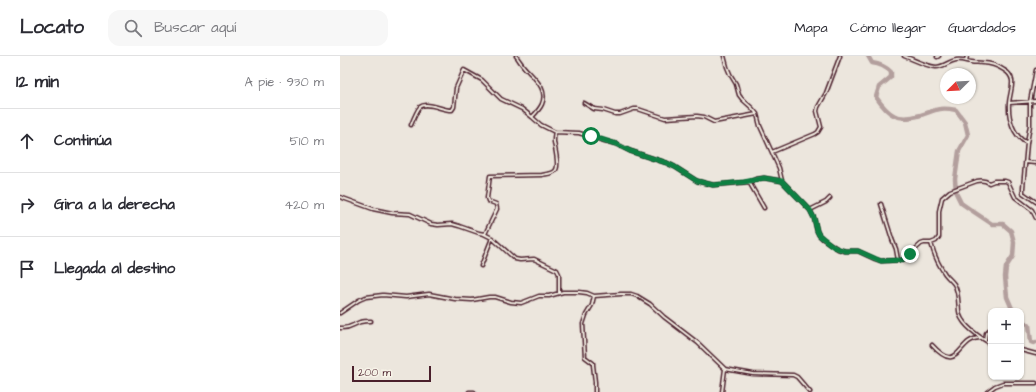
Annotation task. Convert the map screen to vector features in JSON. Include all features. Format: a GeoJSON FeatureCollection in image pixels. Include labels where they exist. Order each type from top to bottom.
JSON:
{"type":"FeatureCollection","features":[{"type":"Feature","properties":{"kind":"street"},"geometry":{"type":"LineString","coordinates":[[516,56],[524,68],[537,80],[543,91],[542,105],[532,117]]}},
{"type":"Feature","properties":{"kind":"street"},"geometry":{"type":"LineString","coordinates":[[724,56],[739,95],[757,114],[760,126],[779,168],[782,181],[810,210],[819,235],[834,247],[845,251],[858,251],[881,261],[905,258],[921,244],[931,243],[936,241],[939,237],[939,211],[942,198],[950,191],[981,180],[986,181],[989,184],[994,181],[1008,182],[1015,197],[1032,210],[1036,218]]}},
{"type":"Feature","properties":{"kind":"street"},"geometry":{"type":"LineString","coordinates":[[772,152],[815,134],[820,130],[820,122],[817,111],[819,103],[826,93],[840,56]]}},
{"type":"Feature","properties":{"kind":"street"},"geometry":{"type":"LineString","coordinates":[[904,56],[934,67],[958,59],[975,63],[991,64],[1004,70],[1012,79],[1012,89],[1009,103],[1010,116],[1014,130],[1021,140],[1027,143]]}},
{"type":"Feature","properties":{"kind":"street"},"geometry":{"type":"LineString","coordinates":[[966,61],[967,56]]}},
{"type":"Feature","properties":{"kind":"street"},"geometry":{"type":"LineString","coordinates":[[411,125],[419,107],[431,105],[452,110],[454,107],[456,88],[464,70],[482,80],[501,99],[522,109],[541,125],[554,132],[579,132],[616,144],[630,151],[671,165],[697,181],[713,185],[749,182],[764,178],[782,181]]}},
{"type":"Feature","properties":{"kind":"street"},"geometry":{"type":"LineString","coordinates":[[1036,70],[1030,102],[1030,125],[1023,193],[1036,202]]}},
{"type":"Feature","properties":{"kind":"street"},"geometry":{"type":"LineString","coordinates":[[1009,103],[1036,101]]}},
{"type":"Feature","properties":{"kind":"street"},"geometry":{"type":"LineString","coordinates":[[584,103],[594,109],[615,114],[638,109],[665,118],[697,116],[704,117],[714,122],[757,114]]}},
{"type":"Feature","properties":{"kind":"street"},"geometry":{"type":"LineString","coordinates":[[484,234],[497,209],[496,204],[488,201],[486,198],[490,176],[542,175],[555,172],[557,162],[554,132]]}},
{"type":"Feature","properties":{"kind":"street"},"geometry":{"type":"LineString","coordinates":[[1025,162],[1036,163]]}},
{"type":"Feature","properties":{"kind":"street"},"geometry":{"type":"LineString","coordinates":[[749,182],[764,208]]}},
{"type":"Feature","properties":{"kind":"street"},"geometry":{"type":"LineString","coordinates":[[340,197],[373,209],[392,213],[410,214],[431,224],[452,224],[484,234],[492,238],[515,259],[534,259],[557,270],[559,274],[559,293]]}},
{"type":"Feature","properties":{"kind":"street"},"geometry":{"type":"LineString","coordinates":[[810,210],[826,202],[830,198]]}},
{"type":"Feature","properties":{"kind":"street"},"geometry":{"type":"LineString","coordinates":[[882,204],[898,260]]}},
{"type":"Feature","properties":{"kind":"street"},"geometry":{"type":"LineString","coordinates":[[481,266],[492,238]]}},
{"type":"Feature","properties":{"kind":"street"},"geometry":{"type":"LineString","coordinates":[[931,243],[936,260],[956,288],[961,319],[981,338],[988,342]]}},
{"type":"Feature","properties":{"kind":"street"},"geometry":{"type":"LineString","coordinates":[[340,313],[359,300],[378,295],[406,297],[429,294],[464,300],[495,297],[511,302],[521,303],[539,296],[549,296],[559,293],[579,292],[594,296],[631,294],[650,304],[664,317],[698,343],[725,369],[753,374],[793,375],[798,377],[810,392]]}},
{"type":"Feature","properties":{"kind":"street"},"geometry":{"type":"LineString","coordinates":[[594,296],[592,305],[583,324],[585,357],[593,363],[595,382],[594,392]]}},
{"type":"Feature","properties":{"kind":"street"},"geometry":{"type":"LineString","coordinates":[[340,328],[350,327],[363,321],[371,321]]}},
{"type":"Feature","properties":{"kind":"street"},"geometry":{"type":"LineString","coordinates":[[985,340],[988,331]]}},
{"type":"Feature","properties":{"kind":"street"},"geometry":{"type":"LineString","coordinates":[[932,345],[945,356],[952,357],[972,340],[981,338]]}},
{"type":"Feature","properties":{"kind":"street"},"geometry":{"type":"LineString","coordinates":[[1024,351],[1036,354]]}},
{"type":"Feature","properties":{"kind":"street"},"geometry":{"type":"LineString","coordinates":[[722,392],[725,369]]}},
{"type":"Feature","properties":{"kind":"street"},"geometry":{"type":"LineString","coordinates":[[987,392],[995,386],[1003,383],[1036,383]]}},
{"type":"Feature","properties":{"kind":"street"},"geometry":{"type":"LineString","coordinates":[[469,392],[474,392]]}},
{"type":"Feature","properties":{"kind":"waterway"},"geometry":{"type":"LineString","coordinates":[[868,56],[872,63],[882,66],[891,72],[891,77],[879,87],[876,97],[890,113],[895,116],[906,118],[921,115],[937,109],[950,109],[956,110],[965,122],[968,135],[959,151],[955,179],[956,193],[961,203],[974,212],[992,224],[1003,224],[1011,231],[1014,242],[1013,256],[1006,267],[1005,277],[1007,297],[1012,308]]}},
{"type":"Feature","properties":{"kind":"waterway"},"geometry":{"type":"LineString","coordinates":[[1024,323],[1029,325],[1031,342],[1036,342]]}},
{"type":"Feature","properties":{"kind":"route"},"geometry":{"type":"LineString","coordinates":[[591,136],[667,163],[697,181],[713,185],[749,182],[764,178],[782,181],[810,210],[819,235],[834,247],[845,251],[858,251],[881,261],[902,260],[910,254]]}}]}
